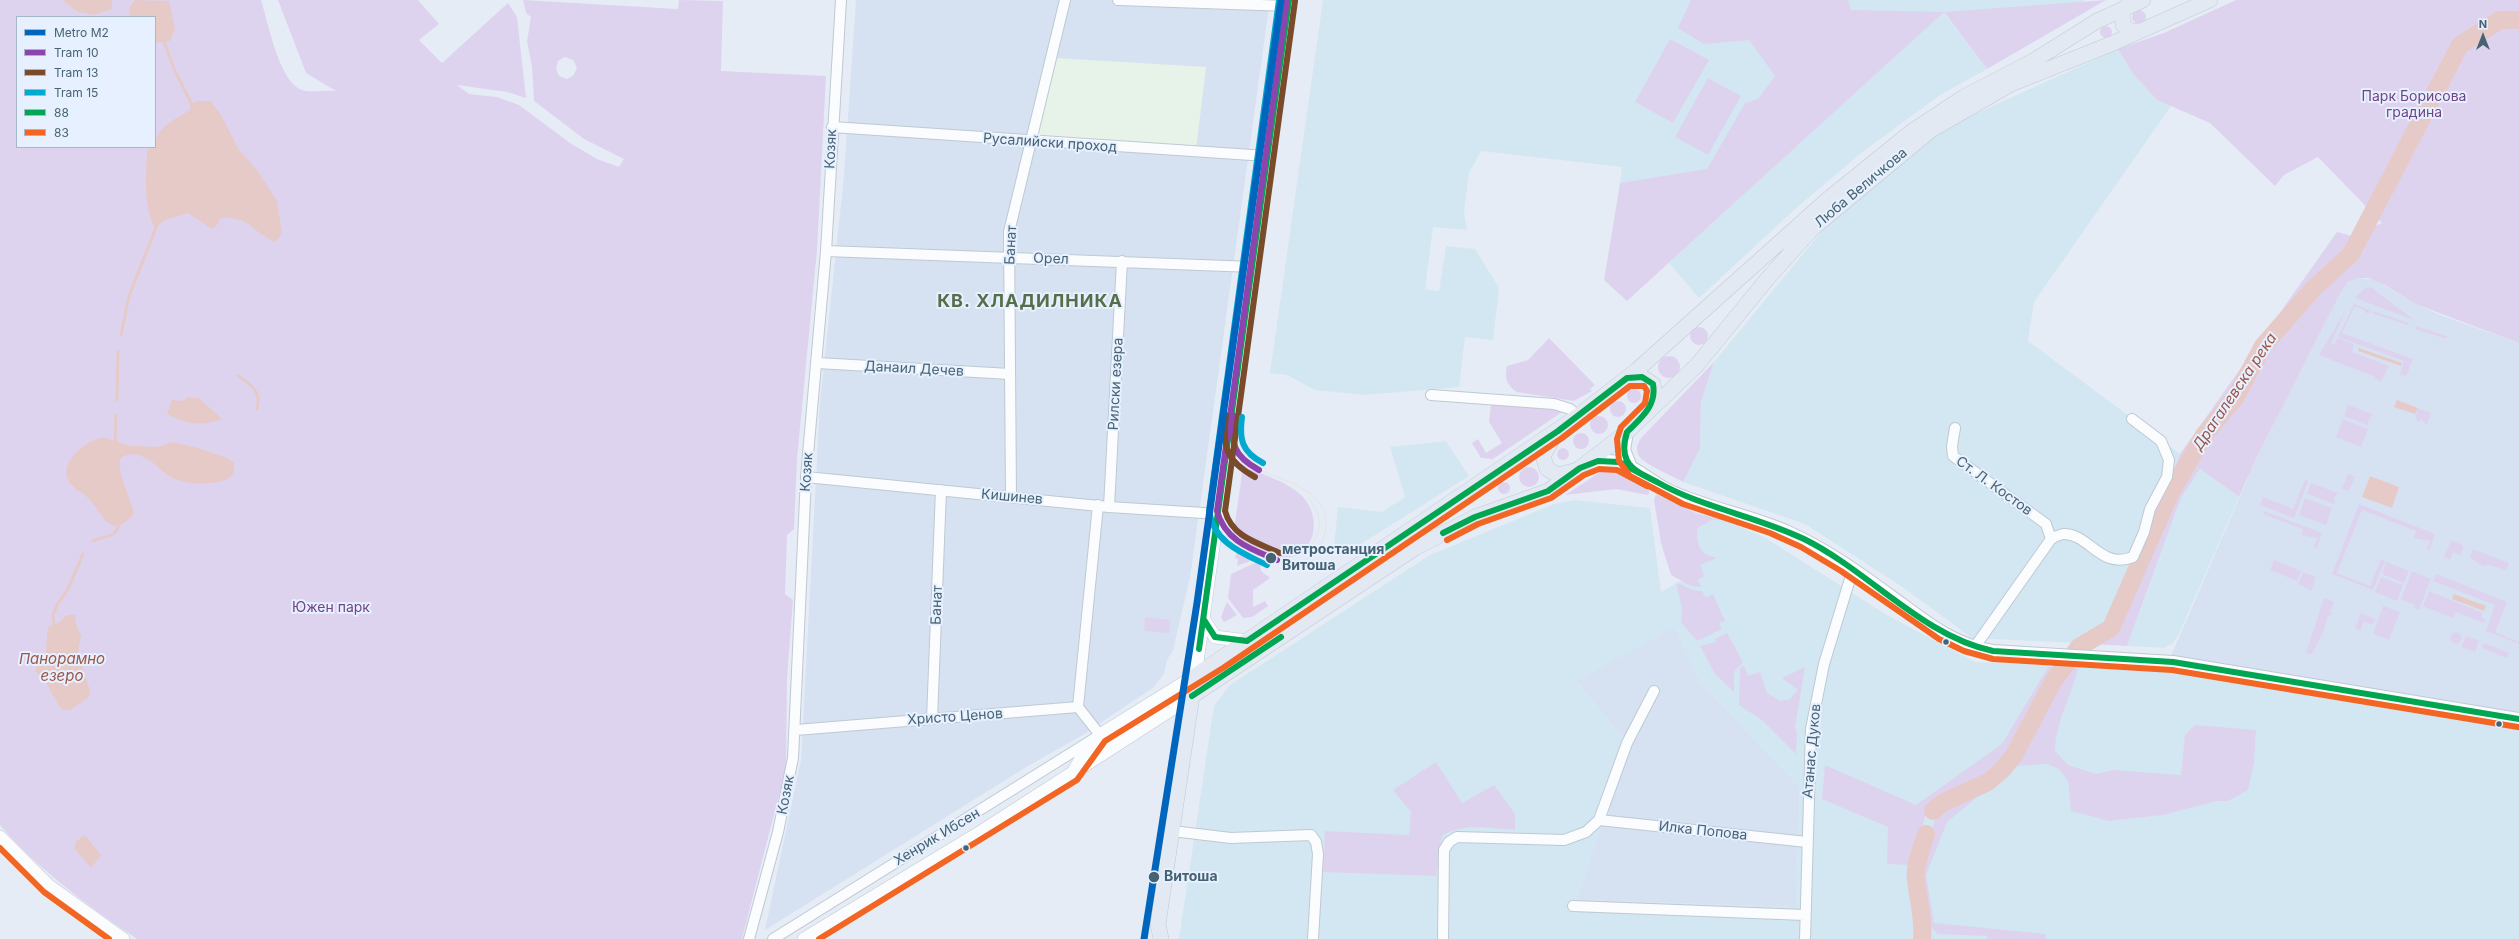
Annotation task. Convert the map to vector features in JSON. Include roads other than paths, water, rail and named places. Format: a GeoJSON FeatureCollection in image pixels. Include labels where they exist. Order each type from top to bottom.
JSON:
{"type":"FeatureCollection","features":[{"type":"Feature","properties":{"kind":"main road","name":"Люба Величкова"},"geometry":{"type":"LineString","coordinates":[[1195,676],[1578,416],[1627,378],[1691,323],[1827,200],[1910,132],[1964,97],[2033,61],[2097,20],[2143,0]]}},
{"type":"Feature","properties":{"kind":"main road","name":"Люба Величкова"},"geometry":{"type":"LineString","coordinates":[[1192,696],[1415,548],[1475,516],[1548,491],[1580,468],[1627,432],[1697,365],[1768,278],[1813,228],[1931,130],[2011,84],[2138,31],[2196,4],[2210,0]]}},
{"type":"Feature","properties":{"kind":"main road"},"geometry":{"type":"LineString","coordinates":[[1161,939],[1158,924],[1204,620],[1289,3]]}},
{"type":"Feature","properties":{"kind":"main road"},"geometry":{"type":"LineString","coordinates":[[2127,6],[2122,12],[2123,24],[2130,31],[2138,31]]}},
{"type":"Feature","properties":{"kind":"main road"},"geometry":{"type":"LineString","coordinates":[[1627,378],[1642,377],[1653,384],[1655,396],[1652,407]]}},
{"type":"Feature","properties":{"kind":"main road"},"geometry":{"type":"LineString","coordinates":[[1558,431],[1544,453],[1543,460],[1547,469],[1558,475],[1580,468]]}},
{"type":"Feature","properties":{"kind":"main road"},"geometry":{"type":"LineString","coordinates":[[1204,620],[1215,637],[1247,641]]}},
{"type":"Feature","properties":{"kind":"main road","name":"Хенрик Ибсен"},"geometry":{"type":"LineString","coordinates":[[1073,773],[1082,757],[1100,735],[1195,676]]}},
{"type":"Feature","properties":{"kind":"main road","name":"Хенрик Ибсен"},"geometry":{"type":"LineString","coordinates":[[804,939],[984,830],[1192,696]]}},
{"type":"Feature","properties":{"kind":"main road"},"geometry":{"type":"LineString","coordinates":[[0,837],[49,886],[124,939]]}},
{"type":"Feature","properties":{"kind":"main road"},"geometry":{"type":"LineString","coordinates":[[1148,939],[1158,924]]}},
{"type":"Feature","properties":{"kind":"street","name":"Козяк"},"geometry":{"type":"LineString","coordinates":[[749,939],[778,832],[793,758],[796,730],[806,477],[826,250],[840,0]]}},
{"type":"Feature","properties":{"kind":"street","name":"Банат"},"geometry":{"type":"LineString","coordinates":[[1011,497],[1009,232],[1065,0]]}},
{"type":"Feature","properties":{"kind":"street"},"geometry":{"type":"LineString","coordinates":[[1118,0],[1289,3]]}},
{"type":"Feature","properties":{"kind":"street","name":"Русалийски проход"},"geometry":{"type":"LineString","coordinates":[[832,127],[1030,142],[1267,156]]}},
{"type":"Feature","properties":{"kind":"street","name":"Орел"},"geometry":{"type":"LineString","coordinates":[[826,250],[1252,267]]}},
{"type":"Feature","properties":{"kind":"street","name":"Рилски езера"},"geometry":{"type":"LineString","coordinates":[[1109,507],[1122,261]]}},
{"type":"Feature","properties":{"kind":"street","name":"Данаил Дечев"},"geometry":{"type":"LineString","coordinates":[[817,364],[1010,374]]}},
{"type":"Feature","properties":{"kind":"street"},"geometry":{"type":"LineString","coordinates":[[1431,395],[1554,404],[1570,409],[1578,416]]}},
{"type":"Feature","properties":{"kind":"street"},"geometry":{"type":"LineString","coordinates":[[1974,648],[2051,539],[2063,534],[2079,540],[2108,558],[2122,561],[2133,557],[2144,532],[2150,509],[2167,478],[2169,460],[2161,441],[2132,419]]}},
{"type":"Feature","properties":{"kind":"street","name":"Ст. Л. Костов"},"geometry":{"type":"LineString","coordinates":[[1954,428],[1952,446],[1953,456],[2046,524],[2051,539]]}},
{"type":"Feature","properties":{"kind":"street"},"geometry":{"type":"LineString","coordinates":[[1627,432],[1624,450],[1631,467]]}},
{"type":"Feature","properties":{"kind":"street"},"geometry":{"type":"LineString","coordinates":[[1580,468],[1606,460],[1631,467],[1668,490],[1698,503],[1790,533],[1853,569],[1952,639],[1974,648],[2058,655],[2145,659],[2190,664],[2519,719]]}},
{"type":"Feature","properties":{"kind":"street","name":"Кишинев"},"geometry":{"type":"LineString","coordinates":[[806,477],[1109,507],[1219,514]]}},
{"type":"Feature","properties":{"kind":"street","name":"Банат"},"geometry":{"type":"LineString","coordinates":[[932,719],[941,490]]}},
{"type":"Feature","properties":{"kind":"street"},"geometry":{"type":"LineString","coordinates":[[1098,505],[1078,707],[1100,735]]}},
{"type":"Feature","properties":{"kind":"street","name":"Атанас Дуков"},"geometry":{"type":"LineString","coordinates":[[1805,939],[1811,736],[1819,683],[1831,636],[1853,569]]}},
{"type":"Feature","properties":{"kind":"street"},"geometry":{"type":"LineString","coordinates":[[1443,939],[1444,850],[1453,838],[1564,840],[1578,837],[1599,820],[1628,743],[1654,691]]}},
{"type":"Feature","properties":{"kind":"street","name":"Христо Ценов"},"geometry":{"type":"LineString","coordinates":[[796,730],[1078,707]]}},
{"type":"Feature","properties":{"kind":"street","name":"Хенрик Ибсен"},"geometry":{"type":"LineString","coordinates":[[773,939],[1100,735]]}},
{"type":"Feature","properties":{"kind":"street","name":"Илка Попова"},"geometry":{"type":"LineString","coordinates":[[1599,820],[1807,842]]}},
{"type":"Feature","properties":{"kind":"street"},"geometry":{"type":"LineString","coordinates":[[1172,831],[1231,838],[1311,835],[1316,842],[1318,854],[1313,939]]}},
{"type":"Feature","properties":{"kind":"street"},"geometry":{"type":"LineString","coordinates":[[1573,906],[1805,915]]}},
{"type":"Feature","properties":{"kind":"water"},"geometry":{"type":"Polygon","coordinates":[[[62,0],[112,0],[112,9],[94,15],[78,12],[62,0]]]}},
{"type":"Feature","properties":{"kind":"water"},"geometry":{"type":"Polygon","coordinates":[[[135,0],[169,1],[175,29],[170,41],[156,43],[156,16],[130,16],[129,8],[135,0]]]}},
{"type":"Feature","properties":{"kind":"water"},"geometry":{"type":"Polygon","coordinates":[[[198,101],[210,101],[220,113],[239,150],[257,170],[277,201],[282,234],[275,242],[244,222],[238,220],[221,218],[217,225],[212,229],[188,213],[165,220],[155,228],[151,219],[147,201],[147,152],[149,148],[156,148],[156,140],[162,129],[190,110],[191,103],[198,101]]]}},
{"type":"Feature","properties":{"kind":"water"},"geometry":{"type":"Polygon","coordinates":[[[2359,348],[2402,363],[2401,366],[2358,351],[2359,348]]]}},
{"type":"Feature","properties":{"kind":"water"},"geometry":{"type":"Polygon","coordinates":[[[188,397],[199,398],[222,419],[200,424],[187,422],[167,414],[172,400],[183,401],[188,397]]]}},
{"type":"Feature","properties":{"kind":"water"},"geometry":{"type":"Polygon","coordinates":[[[2397,400],[2418,408],[2415,414],[2394,407],[2397,400]]]}},
{"type":"Feature","properties":{"kind":"water"},"geometry":{"type":"Polygon","coordinates":[[[103,437],[130,446],[158,447],[173,442],[198,448],[227,458],[234,463],[234,472],[231,477],[223,481],[209,483],[186,482],[172,478],[150,460],[142,456],[133,454],[124,456],[121,458],[120,470],[134,514],[125,522],[118,525],[112,525],[102,517],[87,497],[70,483],[67,476],[67,468],[75,454],[89,443],[103,437]]]}},
{"type":"Feature","properties":{"kind":"water"},"geometry":{"type":"Polygon","coordinates":[[[2370,476],[2399,487],[2392,508],[2362,497],[2370,476]]]}},
{"type":"Feature","properties":{"kind":"water"},"geometry":{"type":"Polygon","coordinates":[[[2454,594],[2486,606],[2484,611],[2452,599],[2454,594]]]}},
{"type":"Feature","properties":{"kind":"water","name":"Панорамно езеро"},"geometry":{"type":"Polygon","coordinates":[[[67,615],[76,615],[75,621],[81,636],[78,652],[90,691],[88,698],[70,710],[62,710],[47,684],[35,671],[40,658],[45,656],[49,626],[59,623],[67,615]]]}},
{"type":"Feature","properties":{"kind":"water"},"geometry":{"type":"Polygon","coordinates":[[[85,835],[101,855],[91,868],[75,849],[75,842],[85,835]]]}},
{"type":"Feature","properties":{"kind":"waterway","name":"Драгалевска река"},"geometry":{"type":"LineString","coordinates":[[1933,811],[1942,803],[1988,782],[2001,771],[2014,755],[2054,680],[2079,647],[2111,628],[2170,494],[2204,435],[2235,398],[2263,346],[2313,289],[2351,254],[2460,45],[2500,20],[2519,20]]}},
{"type":"Feature","properties":{"kind":"waterway"},"geometry":{"type":"LineString","coordinates":[[164,42],[175,71],[192,105]]}},
{"type":"Feature","properties":{"kind":"waterway"},"geometry":{"type":"LineString","coordinates":[[121,335],[129,296],[157,225]]}},
{"type":"Feature","properties":{"kind":"waterway"},"geometry":{"type":"LineString","coordinates":[[117,400],[118,351]]}},
{"type":"Feature","properties":{"kind":"waterway"},"geometry":{"type":"LineString","coordinates":[[238,376],[251,385],[257,393],[257,409]]}},
{"type":"Feature","properties":{"kind":"waterway"},"geometry":{"type":"LineString","coordinates":[[115,446],[116,415]]}},
{"type":"Feature","properties":{"kind":"waterway"},"geometry":{"type":"LineString","coordinates":[[93,541],[116,532],[119,523]]}},
{"type":"Feature","properties":{"kind":"waterway"},"geometry":{"type":"LineString","coordinates":[[54,624],[53,615],[57,605],[68,589],[83,554]]}},
{"type":"Feature","properties":{"kind":"waterway","name":"Драгалевска река"},"geometry":{"type":"LineString","coordinates":[[1922,939],[1922,916],[1916,874],[1917,863],[1926,834]]}},
{"type":"Feature","properties":{"kind":"tram line","name":"15"},"geometry":{"type":"LineString","coordinates":[[1267,565],[1230,546],[1217,531],[1212,522],[1209,511],[1279,0]]}},
{"type":"Feature","properties":{"kind":"tram line","name":"10"},"geometry":{"type":"LineString","coordinates":[[1277,560],[1240,543],[1226,530],[1217,511],[1287,0]]}},
{"type":"Feature","properties":{"kind":"tram line","name":"13"},"geometry":{"type":"LineString","coordinates":[[1280,553],[1255,542],[1240,533],[1228,520],[1225,511],[1295,1]]}},
{"type":"Feature","properties":{"kind":"tram line","name":"13"},"geometry":{"type":"LineString","coordinates":[[1226,415],[1225,436],[1228,452],[1238,465],[1255,477]]}},
{"type":"Feature","properties":{"kind":"tram line","name":"10"},"geometry":{"type":"LineString","coordinates":[[1234,416],[1233,434],[1236,448],[1244,460],[1259,470]]}},
{"type":"Feature","properties":{"kind":"tram line","name":"15"},"geometry":{"type":"LineString","coordinates":[[1242,417],[1241,432],[1246,450],[1263,463]]}},
{"type":"Feature","properties":{"kind":"tram line"},"geometry":{"type":"LineString","coordinates":[[1259,470],[1292,483],[1308,492],[1320,504],[1324,512],[1326,522],[1325,531],[1318,549],[1311,557],[1303,562],[1294,564],[1288,564],[1277,560]]}},
{"type":"Feature","properties":{"kind":"tram line"},"geometry":{"type":"LineString","coordinates":[[1279,560],[1301,553],[1309,547],[1315,539],[1319,530],[1319,520],[1316,510],[1309,499]]}},
{"type":"Feature","properties":{"kind":"metro line","name":"M2"},"geometry":{"type":"LineString","coordinates":[[1144,939],[1197,603],[1281,0]]}},
{"type":"Feature","properties":{"kind":"place","name":"метростанция Витоша"},"geometry":{"type":"Point","coordinates":[1271,558]}},
{"type":"Feature","properties":{"kind":"place","name":"Витоша"},"geometry":{"type":"Point","coordinates":[1154,877]}},
{"type":"Feature","properties":{"kind":"district","name":"КВ. ХЛАДИЛНИКА"},"geometry":{"type":"Point","coordinates":[1030,302]}},
{"type":"Feature","properties":{"kind":"park label","name":"Парк Борисова градина"},"geometry":{"type":"Point","coordinates":[2414,106]}},
{"type":"Feature","properties":{"kind":"park label","name":"Южен парк"},"geometry":{"type":"Point","coordinates":[331,608]}}]}
